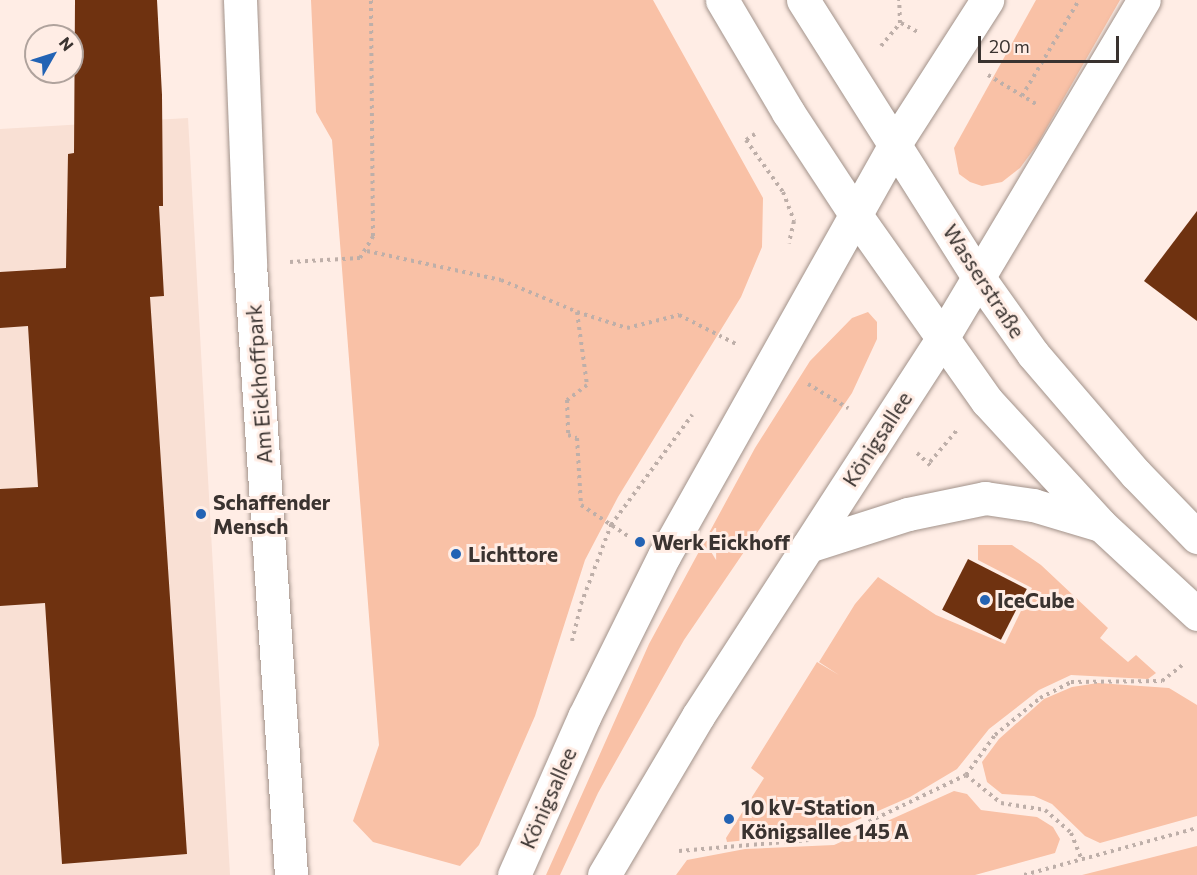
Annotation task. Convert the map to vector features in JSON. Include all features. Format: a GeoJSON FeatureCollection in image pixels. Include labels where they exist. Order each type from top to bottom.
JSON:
{"type":"FeatureCollection","features":[{"type":"Feature","properties":{"kind":"main road","name":"Am Eickhoffpark"},"geometry":{"type":"LineString","coordinates":[[240,0],[250,264],[291,875]]}},
{"type":"Feature","properties":{"kind":"main road"},"geometry":{"type":"LineString","coordinates":[[722,0],[788,112],[855,214],[941,340],[987,401],[1101,525],[1197,614]]}},
{"type":"Feature","properties":{"kind":"main road","name":"Wasserstraße"},"geometry":{"type":"LineString","coordinates":[[803,0],[896,142],[979,278],[1060,387],[1197,537]]}},
{"type":"Feature","properties":{"kind":"main road","name":"Königsallee"},"geometry":{"type":"LineString","coordinates":[[514,875],[584,717],[664,556],[896,142],[987,0]]}},
{"type":"Feature","properties":{"kind":"main road","name":"Königsallee"},"geometry":{"type":"LineString","coordinates":[[604,875],[659,779],[941,340],[1144,0]]}},
{"type":"Feature","properties":{"kind":"main road"},"geometry":{"type":"LineString","coordinates":[[808,546],[908,514],[985,498],[1033,505],[1101,525]]}},
{"type":"Feature","properties":{"kind":"path"},"geometry":{"type":"LineString","coordinates":[[250,264],[360,258],[368,251],[373,236],[371,0]]}},
{"type":"Feature","properties":{"kind":"path"},"geometry":{"type":"LineString","coordinates":[[877,51],[900,23],[899,0]]}},
{"type":"Feature","properties":{"kind":"path"},"geometry":{"type":"LineString","coordinates":[[1022,96],[1079,0]]}},
{"type":"Feature","properties":{"kind":"path"},"geometry":{"type":"LineString","coordinates":[[900,23],[926,37]]}},
{"type":"Feature","properties":{"kind":"path"},"geometry":{"type":"LineString","coordinates":[[988,74],[1041,107]]}},
{"type":"Feature","properties":{"kind":"path"},"geometry":{"type":"LineString","coordinates":[[760,131],[746,140],[783,192],[794,221],[787,255]]}},
{"type":"Feature","properties":{"kind":"path"},"geometry":{"type":"LineString","coordinates":[[368,251],[501,280],[577,312],[627,328],[679,315],[710,327],[771,363]]}},
{"type":"Feature","properties":{"kind":"path"},"geometry":{"type":"LineString","coordinates":[[577,312],[587,385],[567,400],[568,435],[577,438],[581,505],[628,536]]}},
{"type":"Feature","properties":{"kind":"path"},"geometry":{"type":"LineString","coordinates":[[804,381],[840,404]]}},
{"type":"Feature","properties":{"kind":"path"},"geometry":{"type":"LineString","coordinates":[[611,525],[694,413]]}},
{"type":"Feature","properties":{"kind":"path"},"geometry":{"type":"LineString","coordinates":[[930,462],[958,428]]}},
{"type":"Feature","properties":{"kind":"path"},"geometry":{"type":"LineString","coordinates":[[679,851],[835,838],[966,775],[995,735],[1040,698],[1071,682],[1162,681],[1184,664]]}},
{"type":"Feature","properties":{"kind":"path"},"geometry":{"type":"LineString","coordinates":[[966,775],[1001,803],[1045,810],[1071,833],[1082,860]]}},
{"type":"Feature","properties":{"kind":"path"},"geometry":{"type":"LineString","coordinates":[[1024,875],[1197,828]]}},
{"type":"Feature","properties":{"kind":"shaded area"},"geometry":{"type":"Polygon","coordinates":[[[311,0],[653,0],[763,198],[762,247],[741,297],[618,497],[585,560],[535,716],[479,845],[460,866],[373,842],[353,821],[379,745],[332,140],[316,112],[311,0]]]}},
{"type":"Feature","properties":{"kind":"shaded area"},"geometry":{"type":"Polygon","coordinates":[[[1036,0],[1120,0],[1037,145],[1020,168],[1002,182],[982,186],[970,182],[959,174],[954,148],[1036,0]]]}},
{"type":"Feature","properties":{"kind":"shaded area"},"geometry":{"type":"Polygon","coordinates":[[[188,118],[230,875],[0,875],[0,129],[188,118]]]}},
{"type":"Feature","properties":{"kind":"shaded area"},"geometry":{"type":"Polygon","coordinates":[[[868,312],[877,322],[877,339],[852,393],[684,640],[598,793],[560,875],[546,875],[649,644],[755,448],[810,361],[852,318],[868,312]]]}},
{"type":"Feature","properties":{"kind":"shaded area"},"geometry":{"type":"Polygon","coordinates":[[[978,545],[1012,545],[1041,565],[1108,628],[1100,638],[1128,662],[1136,655],[1156,673],[1148,679],[1071,675],[1039,690],[989,729],[957,769],[910,797],[830,832],[727,842],[726,838],[764,778],[751,768],[817,662],[839,675],[819,662],[855,604],[878,577],[936,615],[1005,644],[1032,588],[978,560],[978,545]]]}},
{"type":"Feature","properties":{"kind":"shaded area"},"geometry":{"type":"Polygon","coordinates":[[[1098,683],[1169,688],[1197,705],[1197,816],[1100,843],[1085,836],[1052,804],[1034,796],[1002,794],[987,782],[982,762],[999,739],[1044,699],[1072,687],[1098,683]]]}},
{"type":"Feature","properties":{"kind":"shaded area"},"geometry":{"type":"Polygon","coordinates":[[[954,791],[967,794],[981,810],[1037,817],[1053,827],[1060,839],[1055,853],[975,875],[676,875],[687,860],[745,849],[834,845],[954,791]]]}},
{"type":"Feature","properties":{"kind":"shaded area"},"geometry":{"type":"Polygon","coordinates":[[[1197,846],[1197,875],[1082,875],[1197,846]]]}},
{"type":"Feature","properties":{"kind":"building"},"geometry":{"type":"Polygon","coordinates":[[[75,0],[157,0],[162,95],[163,206],[159,206],[164,296],[150,297],[187,854],[62,864],[45,603],[0,606],[0,489],[38,487],[28,326],[0,328],[0,272],[66,268],[68,154],[74,153],[74,84],[84,84],[84,24],[75,24],[75,0]]]}},
{"type":"Feature","properties":{"kind":"building"},"geometry":{"type":"Polygon","coordinates":[[[1197,211],[1197,321],[1144,281],[1197,211]]]}},
{"type":"Feature","properties":{"kind":"building","name":"IceCube"},"geometry":{"type":"Polygon","coordinates":[[[968,559],[1027,589],[1001,640],[942,610],[968,559]]]}},
{"type":"Feature","properties":{"kind":"place","name":"Schaffender Mensch"},"geometry":{"type":"Point","coordinates":[201,514]}},
{"type":"Feature","properties":{"kind":"place","name":"Werk Eickhoff"},"geometry":{"type":"Point","coordinates":[640,542]}},
{"type":"Feature","properties":{"kind":"place","name":"Lichttore"},"geometry":{"type":"Point","coordinates":[456,554]}},
{"type":"Feature","properties":{"kind":"place","name":"IceCube"},"geometry":{"type":"Point","coordinates":[985,600]}},
{"type":"Feature","properties":{"kind":"place","name":"10 kV-Station Königsallee 145 A"},"geometry":{"type":"Point","coordinates":[729,819]}}]}
